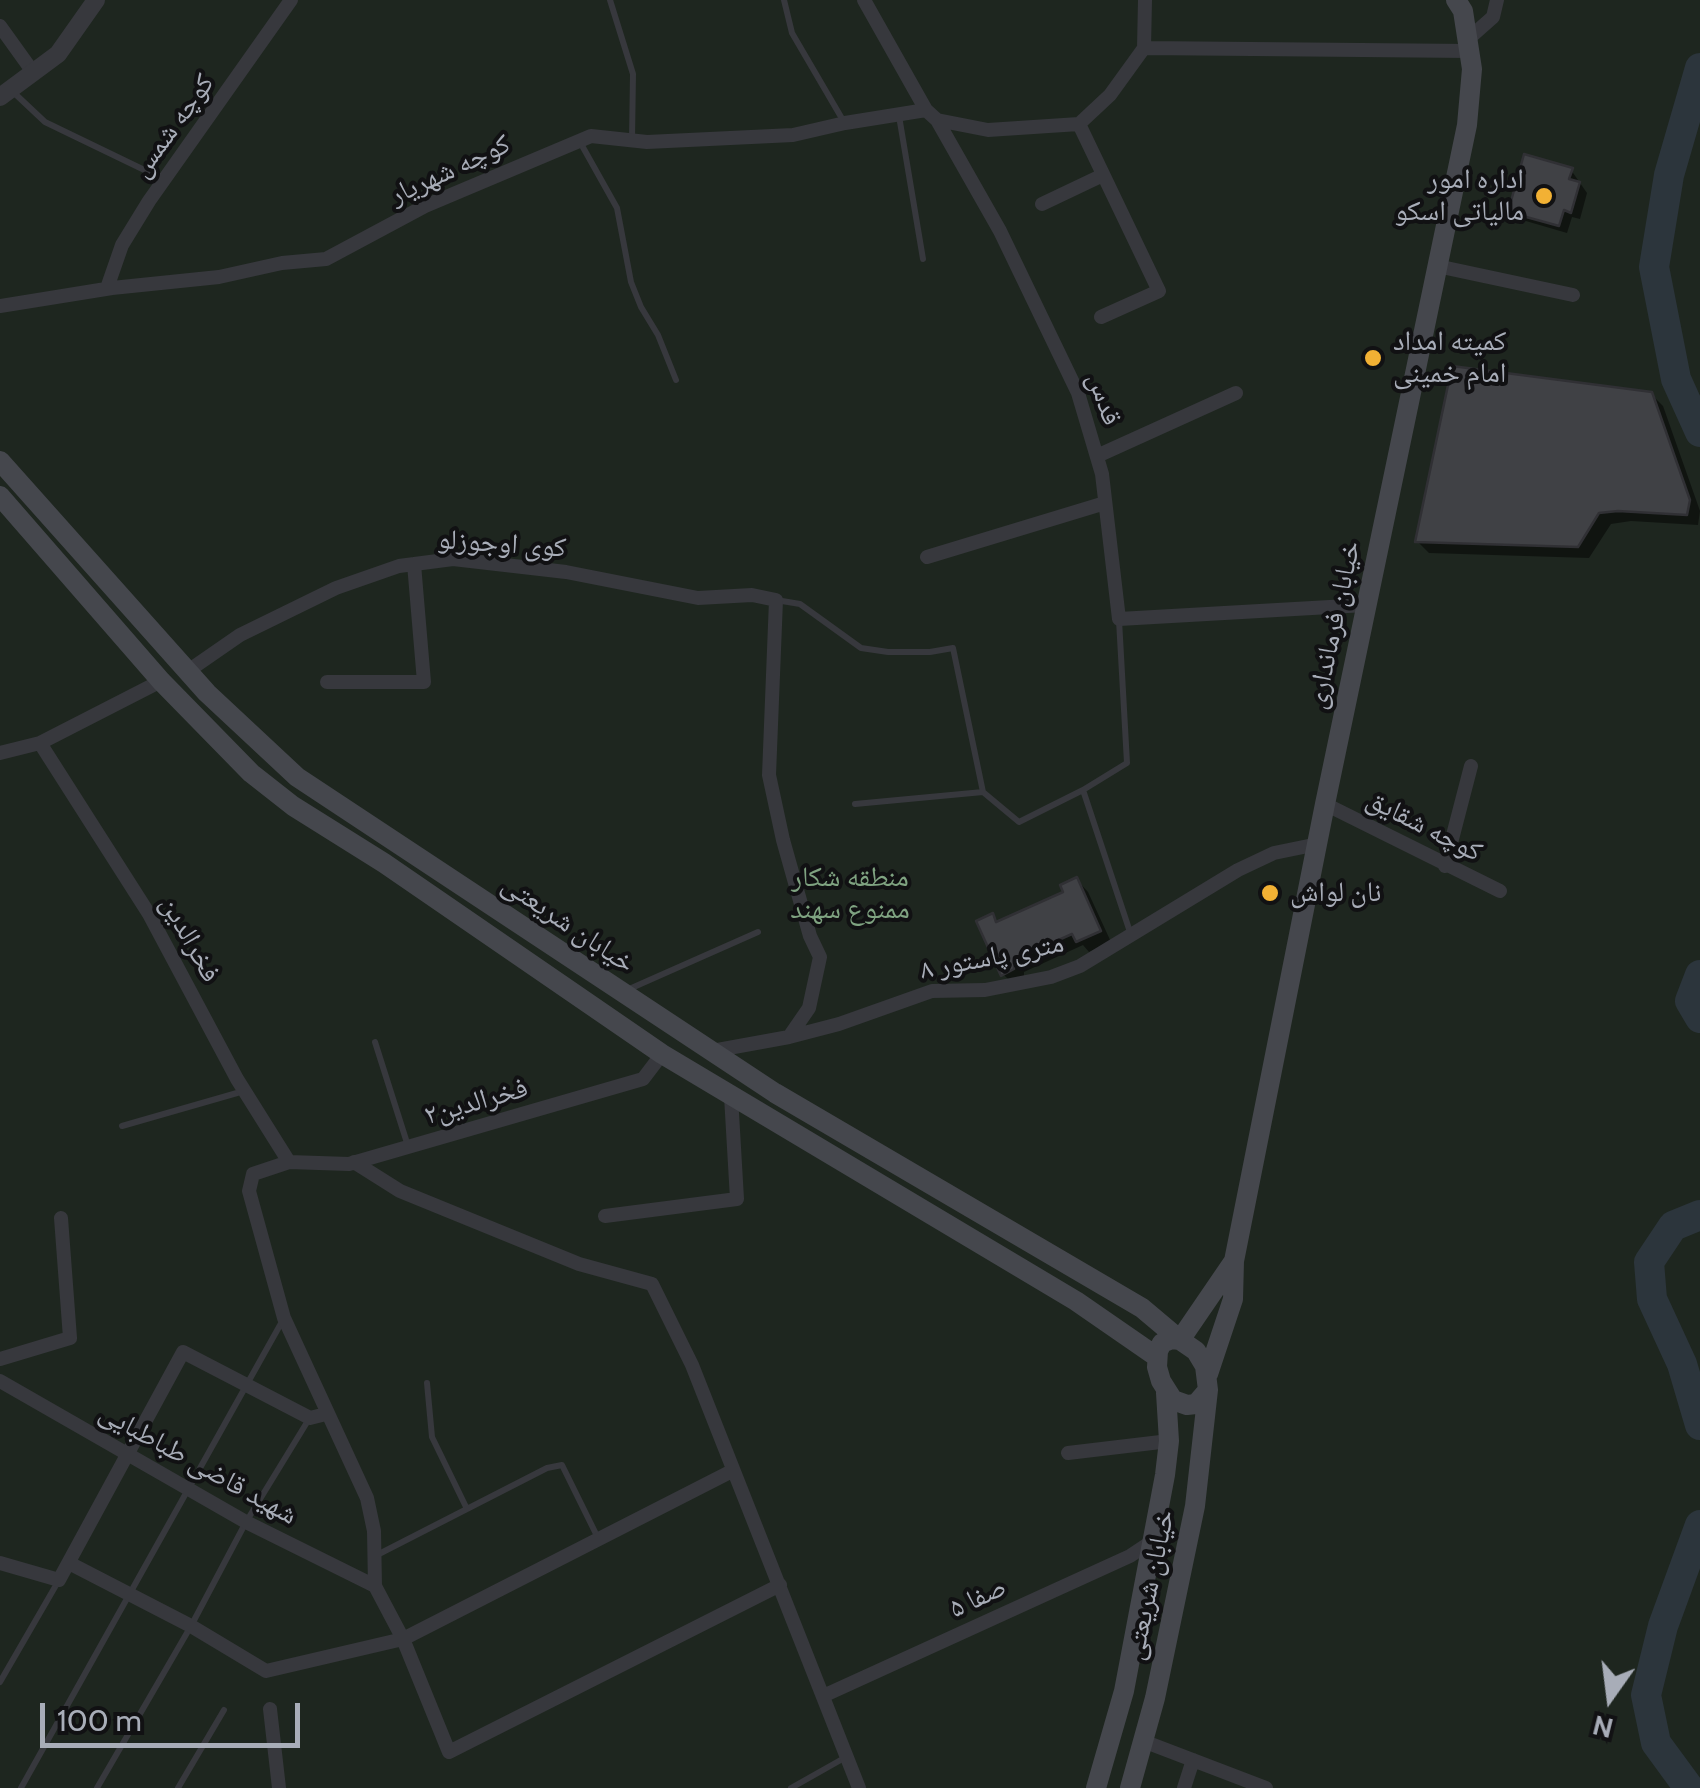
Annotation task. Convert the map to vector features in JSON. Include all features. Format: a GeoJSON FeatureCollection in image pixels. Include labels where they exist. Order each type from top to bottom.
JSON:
{"type":"FeatureCollection","features":[{"type":"Feature","properties":{"kind":"main road","name":"خیابان فرمانداری"},"geometry":{"type":"LineString","coordinates":[[1208,1382],[1233,1299],[1234,1261],[1365,605],[1467,125],[1472,69],[1462,11],[1456,0]]}},
{"type":"Feature","properties":{"kind":"main road","name":"خیابان شریعتی"},"geometry":{"type":"LineString","coordinates":[[0,461],[188,671],[297,778],[775,1094],[1142,1308],[1180,1340]]}},
{"type":"Feature","properties":{"kind":"main road","name":"خیابان شریعتی"},"geometry":{"type":"LineString","coordinates":[[0,496],[161,681],[251,773],[293,806],[384,863],[662,1054],[1076,1301],[1156,1356]]}},
{"type":"Feature","properties":{"kind":"main road"},"geometry":{"type":"LineString","coordinates":[[479,930],[495,908]]}},
{"type":"Feature","properties":{"kind":"main road","name":"خیابان فرمانداری"},"geometry":{"type":"LineString","coordinates":[[1180,1340],[1234,1261]]}},
{"type":"Feature","properties":{"kind":"main road"},"geometry":{"type":"LineString","coordinates":[[1076,1301],[1090,1278]]}},
{"type":"Feature","properties":{"kind":"main road"},"geometry":{"type":"LineString","coordinates":[[1180,1340],[1196,1351],[1208,1382],[1203,1400],[1187,1405],[1166,1393],[1156,1356],[1162,1343],[1180,1340]]}},
{"type":"Feature","properties":{"kind":"main road","name":"خیابان شریعتی"},"geometry":{"type":"LineString","coordinates":[[1130,1788],[1154,1698],[1195,1506],[1208,1382]]}},
{"type":"Feature","properties":{"kind":"main road","name":"خیابان شریعتی"},"geometry":{"type":"LineString","coordinates":[[1096,1788],[1124,1692],[1169,1441],[1166,1393]]}},
{"type":"Feature","properties":{"kind":"main road"},"geometry":{"type":"LineString","coordinates":[[1124,1692],[1154,1698]]}},
{"type":"Feature","properties":{"kind":"street"},"geometry":{"type":"LineString","coordinates":[[5,93],[58,54],[96,0]]}},
{"type":"Feature","properties":{"kind":"street","name":"کوچه شمس"},"geometry":{"type":"LineString","coordinates":[[108,288],[122,245],[291,0]]}},
{"type":"Feature","properties":{"kind":"street","name":"قدس"},"geometry":{"type":"LineString","coordinates":[[864,0],[1000,232],[1078,393],[1097,456],[1118,619]]}},
{"type":"Feature","properties":{"kind":"street"},"geometry":{"type":"LineString","coordinates":[[932,115],[988,130],[1078,124],[1110,95],[1144,48],[1145,0]]}},
{"type":"Feature","properties":{"kind":"street"},"geometry":{"type":"LineString","coordinates":[[1144,48],[1468,46],[1493,17],[1497,0]]}},
{"type":"Feature","properties":{"kind":"street"},"geometry":{"type":"LineString","coordinates":[[0,26],[34,72]]}},
{"type":"Feature","properties":{"kind":"street","name":"کوچه شهریار"},"geometry":{"type":"LineString","coordinates":[[0,306],[108,288],[219,278],[282,263],[326,259],[425,206],[591,136],[692,141],[794,134],[844,122],[932,115]]}},
{"type":"Feature","properties":{"kind":"street"},"geometry":{"type":"LineString","coordinates":[[1078,124],[1159,291],[1100,317]]}},
{"type":"Feature","properties":{"kind":"street"},"geometry":{"type":"LineString","coordinates":[[1042,204],[1103,175]]}},
{"type":"Feature","properties":{"kind":"street"},"geometry":{"type":"LineString","coordinates":[[1437,266],[1573,295]]}},
{"type":"Feature","properties":{"kind":"street"},"geometry":{"type":"LineString","coordinates":[[1097,456],[1236,393]]}},
{"type":"Feature","properties":{"kind":"street"},"geometry":{"type":"LineString","coordinates":[[927,557],[1105,503]]}},
{"type":"Feature","properties":{"kind":"street","name":"کوی اوجوزلو"},"geometry":{"type":"LineString","coordinates":[[188,671],[240,635],[336,588],[399,566],[454,559],[566,572],[698,598],[752,594],[776,600]]}},
{"type":"Feature","properties":{"kind":"street"},"geometry":{"type":"LineString","coordinates":[[327,682],[424,682],[414,564]]}},
{"type":"Feature","properties":{"kind":"street"},"geometry":{"type":"LineString","coordinates":[[776,600],[768,775],[810,936],[820,957],[809,1008],[789,1038]]}},
{"type":"Feature","properties":{"kind":"street"},"geometry":{"type":"LineString","coordinates":[[1118,619],[1365,605]]}},
{"type":"Feature","properties":{"kind":"street"},"geometry":{"type":"LineString","coordinates":[[0,754],[40,743],[161,681]]}},
{"type":"Feature","properties":{"kind":"street","name":"فخرالدین"},"geometry":{"type":"LineString","coordinates":[[40,743],[149,914],[244,1091],[289,1162]]}},
{"type":"Feature","properties":{"kind":"street"},"geometry":{"type":"LineString","coordinates":[[1446,866],[1471,766]]}},
{"type":"Feature","properties":{"kind":"street","name":"کوچه شقایق"},"geometry":{"type":"LineString","coordinates":[[1326,804],[1500,891]]}},
{"type":"Feature","properties":{"kind":"street","name":"۸ متری پاستور"},"geometry":{"type":"LineString","coordinates":[[711,1052],[789,1038],[932,991],[985,990],[1052,977],[1080,966],[1262,858],[1318,844]]}},
{"type":"Feature","properties":{"kind":"street","name":"فخرالدین۲"},"geometry":{"type":"LineString","coordinates":[[289,1162],[354,1162],[644,1080],[662,1054]]}},
{"type":"Feature","properties":{"kind":"street"},"geometry":{"type":"LineString","coordinates":[[604,1216],[737,1198],[730,1096]]}},
{"type":"Feature","properties":{"kind":"street"},"geometry":{"type":"LineString","coordinates":[[289,1162],[253,1174],[249,1191],[284,1318],[366,1498],[374,1531],[375,1586],[403,1639],[449,1752],[780,1586]]}},
{"type":"Feature","properties":{"kind":"street"},"geometry":{"type":"LineString","coordinates":[[354,1162],[400,1191],[579,1264],[652,1284],[692,1365],[859,1788]]}},
{"type":"Feature","properties":{"kind":"street"},"geometry":{"type":"LineString","coordinates":[[0,1359],[70,1338],[62,1218]]}},
{"type":"Feature","properties":{"kind":"street"},"geometry":{"type":"LineString","coordinates":[[0,1563],[59,1580],[182,1352],[310,1418],[326,1414]]}},
{"type":"Feature","properties":{"kind":"street","name":"شهید قاضی طباطبایی"},"geometry":{"type":"LineString","coordinates":[[0,1381],[246,1522],[375,1586]]}},
{"type":"Feature","properties":{"kind":"street"},"geometry":{"type":"LineString","coordinates":[[1068,1453],[1169,1441]]}},
{"type":"Feature","properties":{"kind":"street"},"geometry":{"type":"LineString","coordinates":[[69,1563],[191,1626],[266,1671],[403,1639],[732,1471]]}},
{"type":"Feature","properties":{"kind":"street","name":"صفا ۵"},"geometry":{"type":"LineString","coordinates":[[823,1696],[1130,1556],[1151,1542]]}},
{"type":"Feature","properties":{"kind":"street"},"geometry":{"type":"LineString","coordinates":[[270,1709],[279,1788]]}},
{"type":"Feature","properties":{"kind":"street"},"geometry":{"type":"LineString","coordinates":[[1143,1740],[1266,1788]]}},
{"type":"Feature","properties":{"kind":"street"},"geometry":{"type":"LineString","coordinates":[[1184,1788],[1192,1760]]}},
{"type":"Feature","properties":{"kind":"lane"},"geometry":{"type":"LineString","coordinates":[[610,0],[633,74],[632,140]]}},
{"type":"Feature","properties":{"kind":"lane"},"geometry":{"type":"LineString","coordinates":[[784,0],[792,33],[844,122]]}},
{"type":"Feature","properties":{"kind":"lane"},"geometry":{"type":"LineString","coordinates":[[5,93],[45,122],[164,180]]}},
{"type":"Feature","properties":{"kind":"lane"},"geometry":{"type":"LineString","coordinates":[[898,115],[923,258]]}},
{"type":"Feature","properties":{"kind":"lane"},"geometry":{"type":"LineString","coordinates":[[580,140],[618,208],[630,282],[676,380]]}},
{"type":"Feature","properties":{"kind":"lane"},"geometry":{"type":"LineString","coordinates":[[776,600],[800,604],[861,648],[930,652],[953,648],[983,792],[1019,822],[1126,764],[1118,619]]}},
{"type":"Feature","properties":{"kind":"lane"},"geometry":{"type":"LineString","coordinates":[[1083,790],[1131,935]]}},
{"type":"Feature","properties":{"kind":"lane"},"geometry":{"type":"LineString","coordinates":[[855,804],[983,792]]}},
{"type":"Feature","properties":{"kind":"lane"},"geometry":{"type":"LineString","coordinates":[[622,993],[758,932]]}},
{"type":"Feature","properties":{"kind":"lane"},"geometry":{"type":"LineString","coordinates":[[376,1042],[408,1147]]}},
{"type":"Feature","properties":{"kind":"lane"},"geometry":{"type":"LineString","coordinates":[[122,1126],[244,1091]]}},
{"type":"Feature","properties":{"kind":"lane"},"geometry":{"type":"LineString","coordinates":[[21,1788],[284,1318]]}},
{"type":"Feature","properties":{"kind":"lane"},"geometry":{"type":"LineString","coordinates":[[427,1384],[432,1437],[467,1509]]}},
{"type":"Feature","properties":{"kind":"lane"},"geometry":{"type":"LineString","coordinates":[[97,1788],[246,1522],[310,1418]]}},
{"type":"Feature","properties":{"kind":"lane"},"geometry":{"type":"LineString","coordinates":[[375,1556],[547,1468],[562,1465],[598,1540]]}},
{"type":"Feature","properties":{"kind":"lane"},"geometry":{"type":"LineString","coordinates":[[0,1682],[59,1580]]}},
{"type":"Feature","properties":{"kind":"lane"},"geometry":{"type":"LineString","coordinates":[[178,1788],[224,1710]]}},
{"type":"Feature","properties":{"kind":"lane"},"geometry":{"type":"LineString","coordinates":[[791,1788],[846,1758]]}},
{"type":"Feature","properties":{"kind":"green space","name":"منطقه شکار ممنوع سهند"},"geometry":{"type":"Polygon","coordinates":[[[0,0],[1700,0],[1700,1788],[0,1788],[0,0]]]}},
{"type":"Feature","properties":{"kind":"building","name":"اداره امور مالیاتی اسکو"},"geometry":{"type":"Polygon","coordinates":[[[1524,154],[1573,168],[1569,179],[1580,182],[1571,213],[1564,210],[1559,226],[1508,212],[1524,154]]]}},
{"type":"Feature","properties":{"kind":"building"},"geometry":{"type":"Polygon","coordinates":[[[1452,366],[1652,392],[1690,500],[1687,515],[1599,513],[1578,547],[1415,542],[1452,366]]]}},
{"type":"Feature","properties":{"kind":"building"},"geometry":{"type":"Polygon","coordinates":[[[1077,877],[1101,931],[1076,942],[1072,934],[1014,960],[1014,969],[1001,976],[976,921],[993,913],[996,922],[1063,892],[1060,885],[1077,877]]]}},
{"type":"Feature","properties":{"kind":"waterway"},"geometry":{"type":"LineString","coordinates":[[1700,68],[1669,175],[1654,267],[1676,379],[1700,432]]}},
{"type":"Feature","properties":{"kind":"waterway"},"geometry":{"type":"LineString","coordinates":[[1700,975],[1690,1001],[1700,1018]]}},
{"type":"Feature","properties":{"kind":"waterway"},"geometry":{"type":"LineString","coordinates":[[1700,1215],[1673,1226],[1649,1262],[1652,1299],[1682,1364],[1700,1425]]}},
{"type":"Feature","properties":{"kind":"waterway"},"geometry":{"type":"LineString","coordinates":[[1689,1788],[1656,1743],[1646,1695],[1663,1626],[1700,1525]]}},
{"type":"Feature","properties":{"kind":"place","name":"اداره امور مالیاتی اسکو"},"geometry":{"type":"Point","coordinates":[1544,196]}},
{"type":"Feature","properties":{"kind":"place","name":"کمیته امداد امام خمینی"},"geometry":{"type":"Point","coordinates":[1373,358]}},
{"type":"Feature","properties":{"kind":"place","name":"نان لواش"},"geometry":{"type":"Point","coordinates":[1270,893]}}]}
